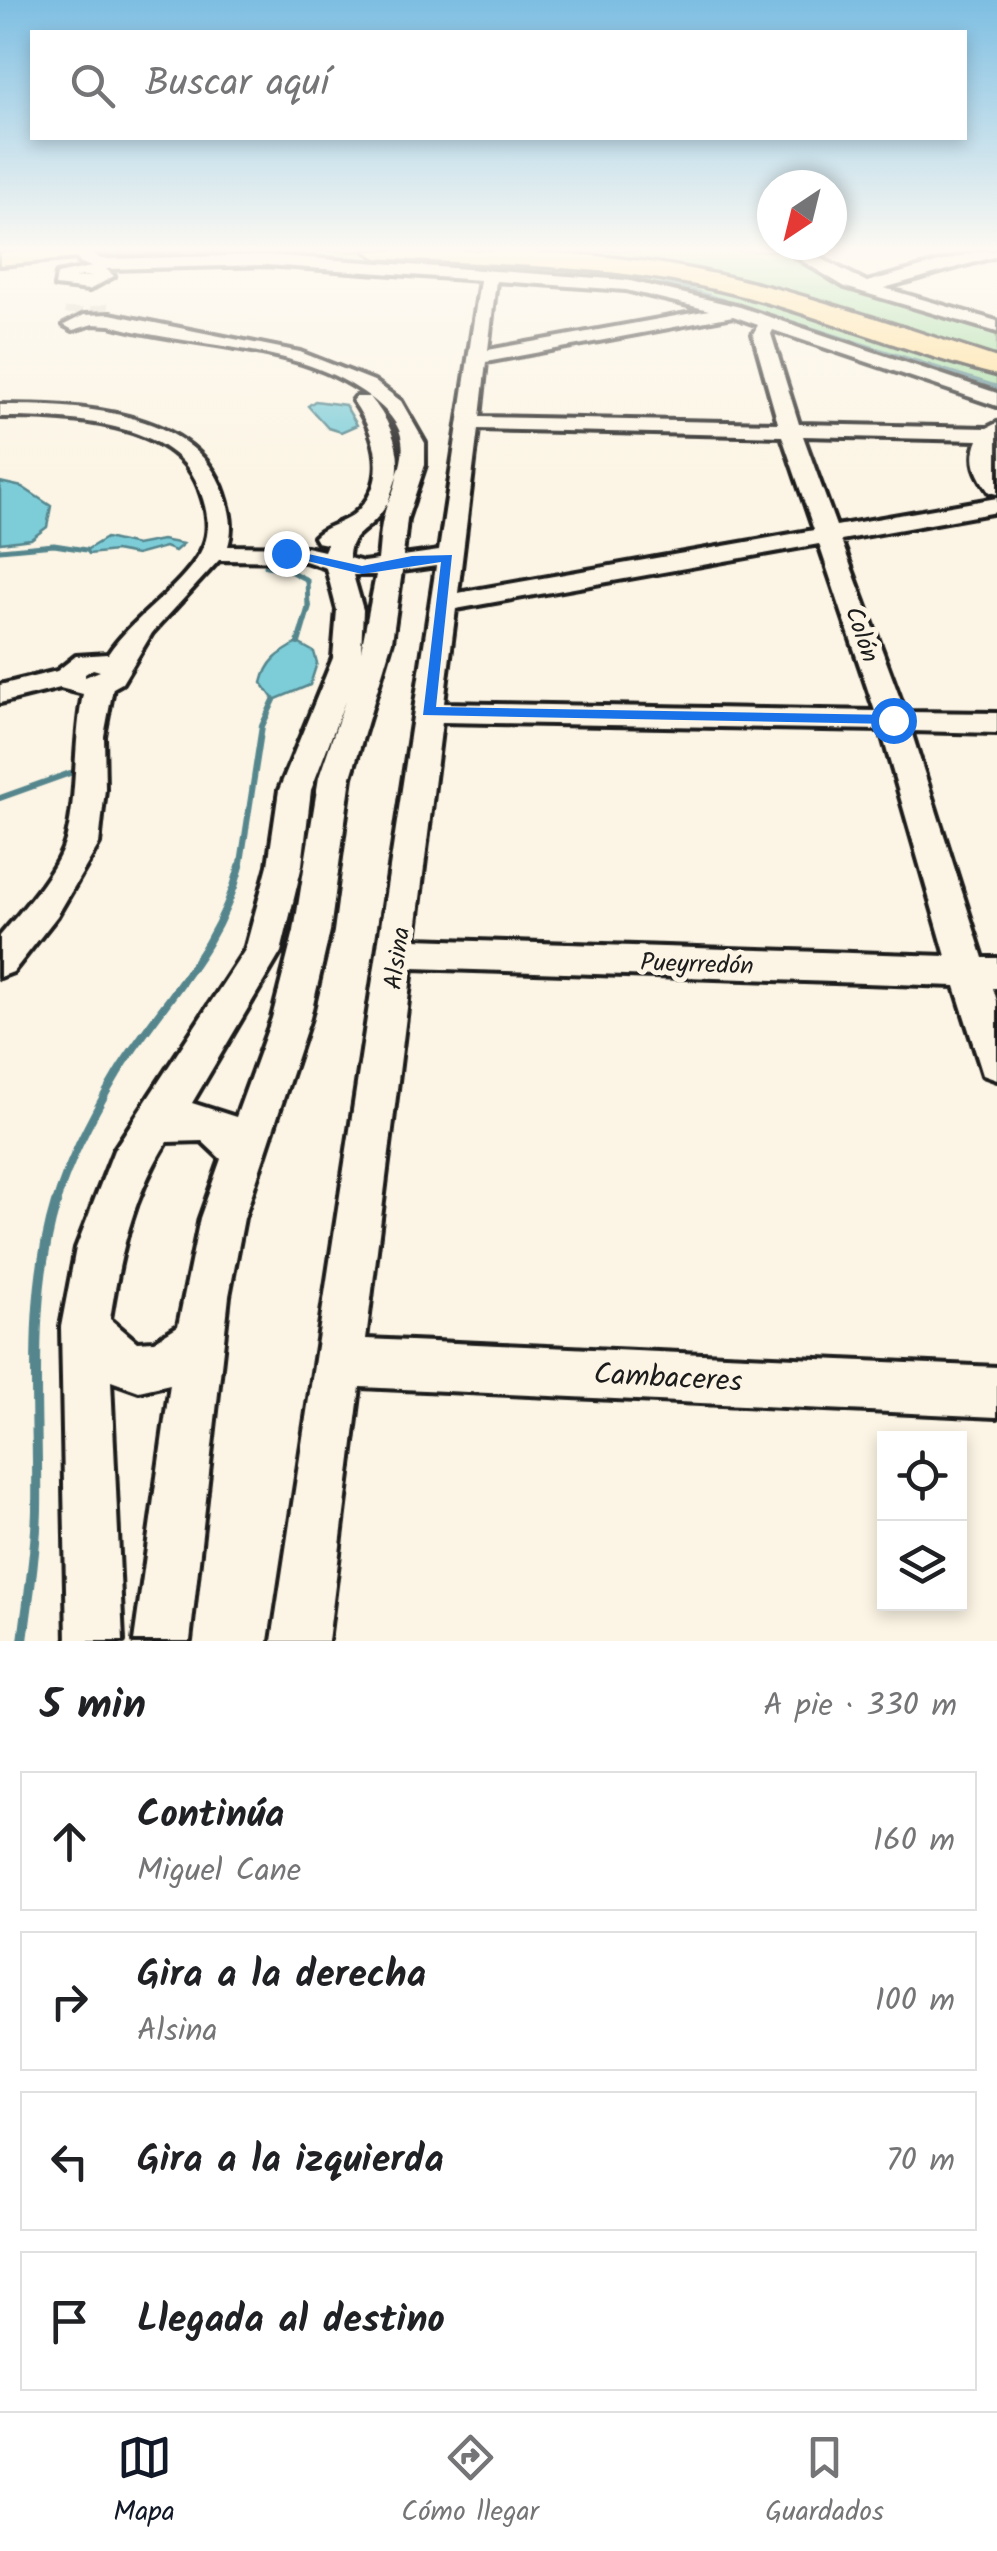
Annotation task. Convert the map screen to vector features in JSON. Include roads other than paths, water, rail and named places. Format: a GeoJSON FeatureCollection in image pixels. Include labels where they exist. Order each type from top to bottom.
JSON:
{"type":"FeatureCollection","features":[{"type":"Feature","properties":{"kind":"highway"},"geometry":{"type":"LineString","coordinates":[[876,328],[997,367]]}},
{"type":"Feature","properties":{"kind":"highway"},"geometry":{"type":"LineString","coordinates":[[910,328],[997,355]]}},
{"type":"Feature","properties":{"kind":"street"},"geometry":{"type":"LineString","coordinates":[[74,328],[85,335],[150,334],[278,352],[341,374],[391,404],[410,426],[417,451],[394,521],[378,641],[335,777],[312,931],[291,1018],[222,1218],[200,1340],[162,1641]]}},
{"type":"Feature","properties":{"kind":"street"},"geometry":{"type":"LineString","coordinates":[[95,1641],[85,1327],[99,1248],[130,1164],[263,952],[285,864],[295,790],[347,658],[350,610],[335,554],[345,532],[373,504],[390,472],[386,428],[374,412],[335,384],[283,363],[150,334],[143,328]]}},
{"type":"Feature","properties":{"kind":"street","name":"Alsina"},"geometry":{"type":"LineString","coordinates":[[300,1641],[481,328]]}},
{"type":"Feature","properties":{"kind":"street"},"geometry":{"type":"LineString","coordinates":[[476,358],[643,328]]}},
{"type":"Feature","properties":{"kind":"street","name":"Colón"},"geometry":{"type":"LineString","coordinates":[[765,328],[762,334],[792,432],[983,972],[997,1063]]}},
{"type":"Feature","properties":{"kind":"street"},"geometry":{"type":"LineString","coordinates":[[784,328],[997,400]]}},
{"type":"Feature","properties":{"kind":"street"},"geometry":{"type":"LineString","coordinates":[[0,410],[96,417],[165,438],[183,450],[210,482],[217,498],[216,545],[146,626],[94,672],[0,694]]}},
{"type":"Feature","properties":{"kind":"street"},"geometry":{"type":"LineString","coordinates":[[466,423],[792,432],[994,432],[983,458],[997,486]]}},
{"type":"Feature","properties":{"kind":"street"},"geometry":{"type":"LineString","coordinates":[[442,604],[997,505]]}},
{"type":"Feature","properties":{"kind":"street"},"geometry":{"type":"LineString","coordinates":[[216,545],[309,539],[373,529],[450,549]]}},
{"type":"Feature","properties":{"kind":"street"},"geometry":{"type":"LineString","coordinates":[[216,545],[306,554],[362,570],[450,549]]}},
{"type":"Feature","properties":{"kind":"street"},"geometry":{"type":"LineString","coordinates":[[0,962],[45,907],[82,844],[90,789],[94,672]]}},
{"type":"Feature","properties":{"kind":"street"},"geometry":{"type":"LineString","coordinates":[[428,712],[997,723]]}},
{"type":"Feature","properties":{"kind":"street","name":"Pueyrredón"},"geometry":{"type":"LineString","coordinates":[[397,953],[983,972]]}},
{"type":"Feature","properties":{"kind":"street"},"geometry":{"type":"LineString","coordinates":[[153,1125],[199,1121],[226,1130],[242,1154]]}},
{"type":"Feature","properties":{"kind":"street"},"geometry":{"type":"LineString","coordinates":[[85,1327],[108,1352],[127,1366],[138,1368],[149,1369],[174,1359],[200,1340]]}},
{"type":"Feature","properties":{"kind":"street","name":"Cambaceres"},"geometry":{"type":"LineString","coordinates":[[339,1362],[997,1392]]}},
{"type":"Feature","properties":{"kind":"water"},"geometry":{"type":"Polygon","coordinates":[[[315,401],[345,405],[357,425],[341,432],[328,428],[308,406],[315,401]]]}},
{"type":"Feature","properties":{"kind":"water"},"geometry":{"type":"Polygon","coordinates":[[[0,482],[22,487],[51,506],[47,527],[31,539],[0,543],[0,482]]]}},
{"type":"Feature","properties":{"kind":"water"},"geometry":{"type":"Polygon","coordinates":[[[106,538],[136,545],[162,540],[183,544],[175,551],[165,547],[136,555],[115,551],[89,554],[86,550],[106,538]]]}},
{"type":"Feature","properties":{"kind":"water"},"geometry":{"type":"Polygon","coordinates":[[[298,643],[314,652],[317,663],[310,685],[274,700],[262,683],[264,675],[275,658],[298,643]]]}},
{"type":"Feature","properties":{"kind":"waterway"},"geometry":{"type":"LineString","coordinates":[[809,328],[997,387]]}},
{"type":"Feature","properties":{"kind":"waterway"},"geometry":{"type":"LineString","coordinates":[[0,550],[54,545],[86,550]]}},
{"type":"Feature","properties":{"kind":"waterway"},"geometry":{"type":"LineString","coordinates":[[266,566],[286,569],[307,580],[308,608]]}},
{"type":"Feature","properties":{"kind":"waterway"},"geometry":{"type":"LineString","coordinates":[[298,643],[309,606]]}},
{"type":"Feature","properties":{"kind":"waterway"},"geometry":{"type":"LineString","coordinates":[[240,869],[262,726],[274,700]]}},
{"type":"Feature","properties":{"kind":"waterway"},"geometry":{"type":"LineString","coordinates":[[0,798],[70,773]]}},
{"type":"Feature","properties":{"kind":"waterway"},"geometry":{"type":"LineString","coordinates":[[56,1203],[74,1154],[100,1104],[135,1046],[204,950],[231,896],[240,866]]}},
{"type":"Feature","properties":{"kind":"waterway"},"geometry":{"type":"LineString","coordinates":[[23,1641],[36,1526],[37,1317],[56,1203]]}}]}
